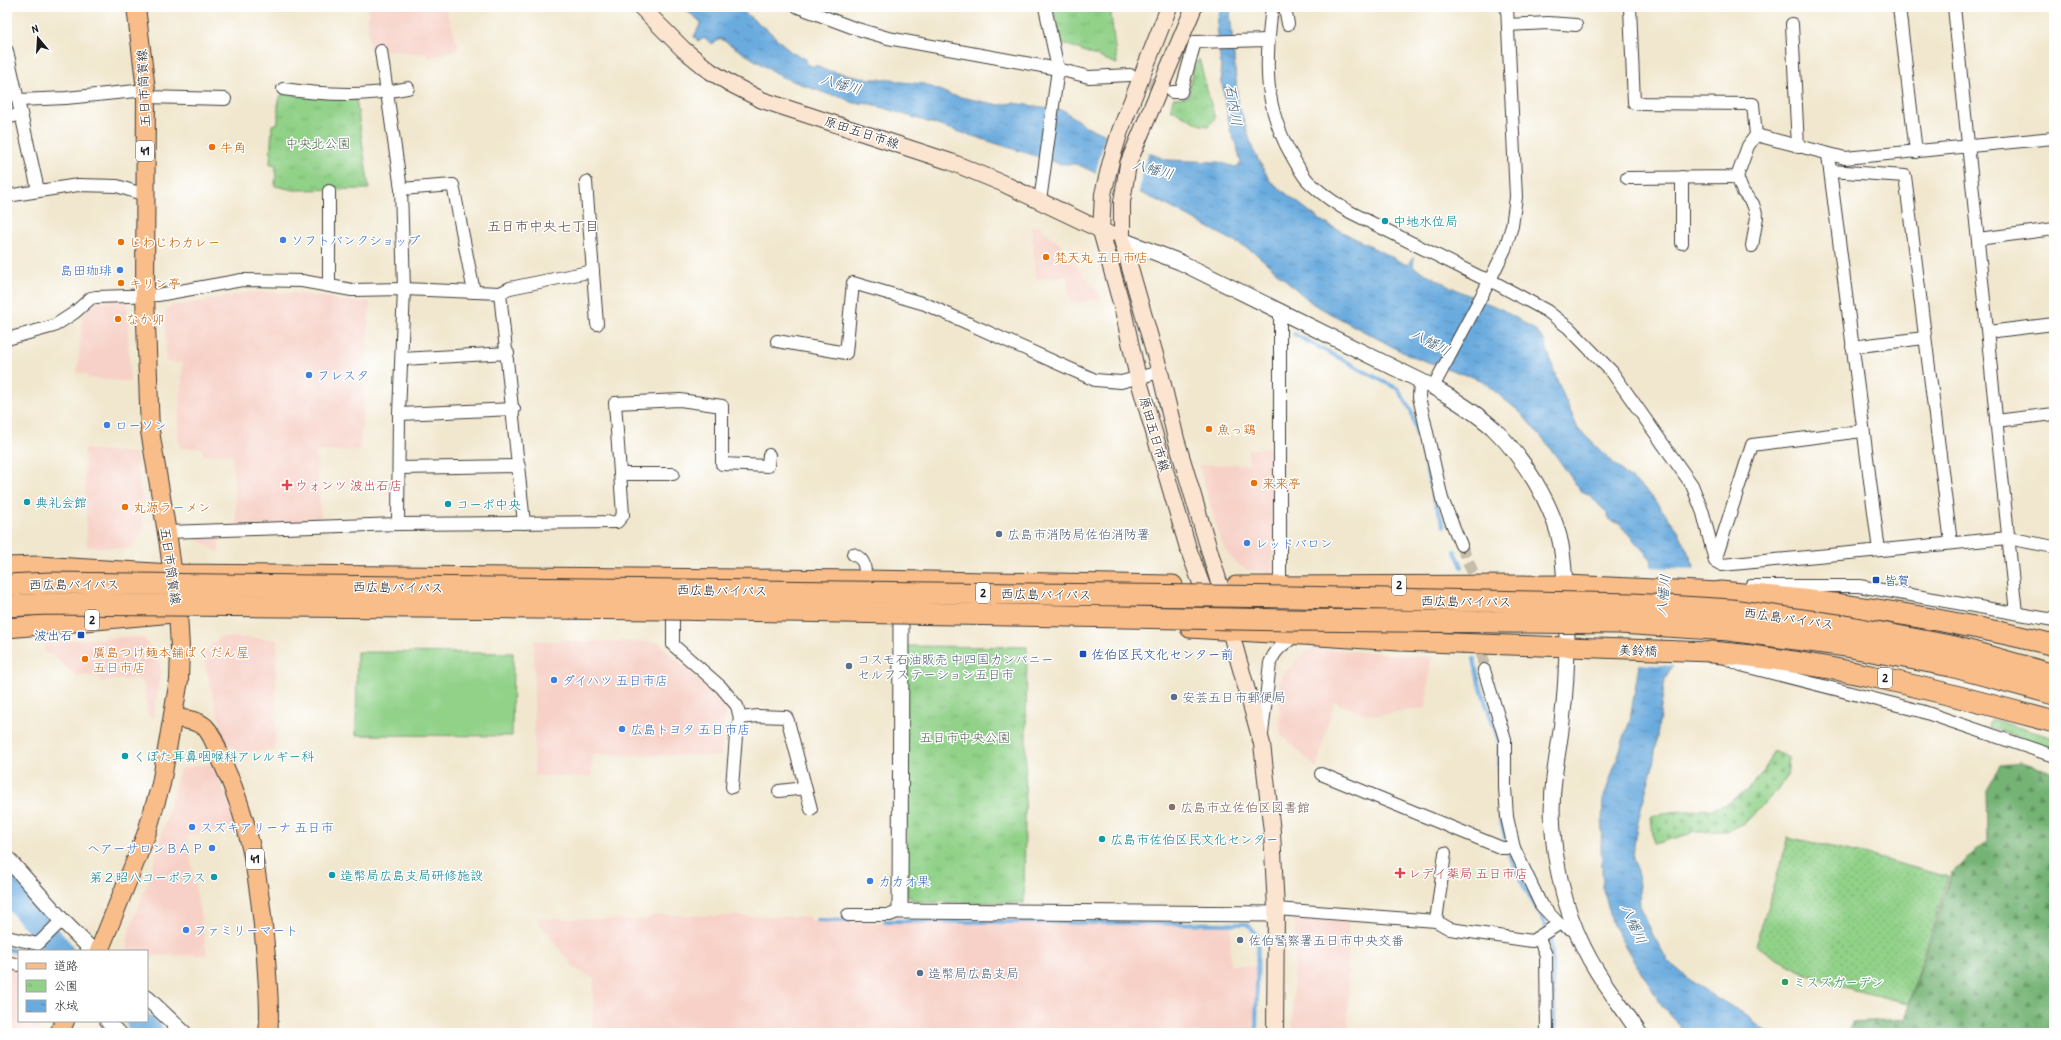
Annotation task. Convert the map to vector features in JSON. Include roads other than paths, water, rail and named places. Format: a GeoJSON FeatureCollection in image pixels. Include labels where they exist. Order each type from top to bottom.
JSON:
{"type":"FeatureCollection","features":[{"type":"Feature","properties":{"kind":"highway","name":"西広島バイパス"},"geometry":{"type":"LineString","coordinates":[[7,567],[38,566],[172,574],[865,580],[1202,586],[1571,585]]}},
{"type":"Feature","properties":{"kind":"highway","name":"西広島バイパス"},"geometry":{"type":"LineString","coordinates":[[7,585],[50,583],[651,589],[1300,597],[1633,604],[1755,613],[1845,626],[1953,657],[2054,694]]}},
{"type":"Feature","properties":{"kind":"highway","name":"2"},"geometry":{"type":"LineString","coordinates":[[1571,585],[1713,591],[1834,603],[2008,634],[2054,645]]}},
{"type":"Feature","properties":{"kind":"highway","name":"西広島バイパス"},"geometry":{"type":"LineString","coordinates":[[7,606],[48,604],[666,609],[1282,620],[1619,623],[1729,630],[1846,646],[1953,657],[2054,675]]}},
{"type":"Feature","properties":{"kind":"highway","name":"2"},"geometry":{"type":"LineString","coordinates":[[7,628],[178,612],[1060,624],[1300,633],[1399,640],[1571,648]]}},
{"type":"Feature","properties":{"kind":"highway","name":"美鈴橋"},"geometry":{"type":"LineString","coordinates":[[1571,648],[1707,652]]}},
{"type":"Feature","properties":{"kind":"highway","name":"2"},"geometry":{"type":"LineString","coordinates":[[1707,652],[1758,656],[1827,666],[1932,688],[2054,722]]}},
{"type":"Feature","properties":{"kind":"main road","name":"五日市筒賀線"},"geometry":{"type":"LineString","coordinates":[[99,950],[146,835],[161,784],[179,680],[180,648],[178,612],[167,532],[150,431],[145,296],[146,94],[136,7]]}},
{"type":"Feature","properties":{"kind":"main road","name":"原田五日市線"},"geometry":{"type":"LineString","coordinates":[[641,7],[683,49],[710,71],[762,100],[951,162],[1041,196],[1101,230],[1122,240]]}},
{"type":"Feature","properties":{"kind":"main road","name":"原田五日市線"},"geometry":{"type":"LineString","coordinates":[[1169,7],[1111,161],[1103,200],[1101,230],[1123,310],[1138,378],[1188,548],[1202,586],[1230,630]]}},
{"type":"Feature","properties":{"kind":"main road","name":"原田五日市線"},"geometry":{"type":"LineString","coordinates":[[1194,7],[1128,164],[1122,209],[1122,240],[1160,372],[1176,439],[1220,586],[1230,630],[1262,744],[1272,832],[1276,912],[1275,1033]]}},
{"type":"Feature","properties":{"kind":"main road","name":"41"},"geometry":{"type":"LineString","coordinates":[[173,718],[201,724],[210,733],[232,782],[242,809],[254,852],[260,895],[268,986],[268,1033]]}},
{"type":"Feature","properties":{"kind":"main road"},"geometry":{"type":"LineString","coordinates":[[59,1033],[64,1022]]}},
{"type":"Feature","properties":{"kind":"street"},"geometry":{"type":"LineString","coordinates":[[798,7],[854,28],[888,38],[1058,69],[1089,77],[1130,75]]}},
{"type":"Feature","properties":{"kind":"street"},"geometry":{"type":"LineString","coordinates":[[1041,196],[1054,85],[1058,69],[1045,7]]}},
{"type":"Feature","properties":{"kind":"street"},"geometry":{"type":"LineString","coordinates":[[1272,7],[1262,40],[1273,116],[1286,146],[1308,182],[1335,203],[1352,213],[1480,277],[1488,284],[1547,311],[1570,328],[1612,372],[1692,485],[1703,513],[1715,561],[1722,565],[2008,538],[2054,547]]}},
{"type":"Feature","properties":{"kind":"street"},"geometry":{"type":"LineString","coordinates":[[1285,7],[1288,24]]}},
{"type":"Feature","properties":{"kind":"street"},"geometry":{"type":"LineString","coordinates":[[1462,545],[1442,499],[1419,397],[1431,382],[1488,284],[1505,248],[1512,226],[1516,198],[1507,7]]}},
{"type":"Feature","properties":{"kind":"street"},"geometry":{"type":"LineString","coordinates":[[1630,7],[1634,103],[1753,104],[1756,135],[1748,146],[1737,177],[1743,192],[1753,204],[1757,217],[1752,246]]}},
{"type":"Feature","properties":{"kind":"street"},"geometry":{"type":"LineString","coordinates":[[1899,7],[1916,152]]}},
{"type":"Feature","properties":{"kind":"street"},"geometry":{"type":"LineString","coordinates":[[1954,7],[2016,613]]}},
{"type":"Feature","properties":{"kind":"street"},"geometry":{"type":"LineString","coordinates":[[1508,25],[1548,23],[1576,25]]}},
{"type":"Feature","properties":{"kind":"street"},"geometry":{"type":"LineString","coordinates":[[1792,24],[1798,147]]}},
{"type":"Feature","properties":{"kind":"street"},"geometry":{"type":"LineString","coordinates":[[1172,92],[1181,92],[1195,42],[1262,40]]}},
{"type":"Feature","properties":{"kind":"street"},"geometry":{"type":"LineString","coordinates":[[7,51],[38,190]]}},
{"type":"Feature","properties":{"kind":"street"},"geometry":{"type":"LineString","coordinates":[[381,51],[401,189],[404,289],[399,414],[398,524]]}},
{"type":"Feature","properties":{"kind":"street"},"geometry":{"type":"LineString","coordinates":[[283,89],[314,93],[361,95],[408,88]]}},
{"type":"Feature","properties":{"kind":"street"},"geometry":{"type":"LineString","coordinates":[[19,100],[146,94],[225,99]]}},
{"type":"Feature","properties":{"kind":"street"},"geometry":{"type":"LineString","coordinates":[[7,118],[21,114]]}},
{"type":"Feature","properties":{"kind":"street"},"geometry":{"type":"LineString","coordinates":[[1756,135],[1828,155],[1845,158],[2054,138]]}},
{"type":"Feature","properties":{"kind":"street"},"geometry":{"type":"LineString","coordinates":[[1828,155],[1862,431],[1878,543]]}},
{"type":"Feature","properties":{"kind":"street"},"geometry":{"type":"LineString","coordinates":[[1830,171],[1905,176],[1924,338],[1951,544]]}},
{"type":"Feature","properties":{"kind":"street"},"geometry":{"type":"LineString","coordinates":[[1682,177],[1682,243]]}},
{"type":"Feature","properties":{"kind":"street"},"geometry":{"type":"LineString","coordinates":[[1627,178],[1737,177]]}},
{"type":"Feature","properties":{"kind":"street"},"geometry":{"type":"LineString","coordinates":[[586,182],[597,324]]}},
{"type":"Feature","properties":{"kind":"street"},"geometry":{"type":"LineString","coordinates":[[401,189],[453,184],[474,292]]}},
{"type":"Feature","properties":{"kind":"street"},"geometry":{"type":"LineString","coordinates":[[7,196],[78,185],[117,186],[145,196]]}},
{"type":"Feature","properties":{"kind":"street"},"geometry":{"type":"LineString","coordinates":[[328,285],[329,191]]}},
{"type":"Feature","properties":{"kind":"street"},"geometry":{"type":"LineString","coordinates":[[1978,239],[2054,229]]}},
{"type":"Feature","properties":{"kind":"street"},"geometry":{"type":"LineString","coordinates":[[1122,240],[1180,262],[1431,382],[1492,428],[1520,458],[1535,482],[1550,513],[1561,545],[1571,585],[1571,648],[1554,781],[1553,820],[1555,851],[1561,883],[1576,931],[1598,973],[1639,1033]]}},
{"type":"Feature","properties":{"kind":"street"},"geometry":{"type":"LineString","coordinates":[[7,339],[54,326],[91,298],[131,295],[145,296],[242,280],[302,281],[352,290],[404,289],[500,293],[510,288],[593,271]]}},
{"type":"Feature","properties":{"kind":"street"},"geometry":{"type":"LineString","coordinates":[[777,341],[846,353],[853,283],[925,304],[1095,380],[1121,382],[1160,372]]}},
{"type":"Feature","properties":{"kind":"street"},"geometry":{"type":"LineString","coordinates":[[500,293],[514,409],[524,523]]}},
{"type":"Feature","properties":{"kind":"street"},"geometry":{"type":"LineString","coordinates":[[1280,311],[1280,586]]}},
{"type":"Feature","properties":{"kind":"street"},"geometry":{"type":"LineString","coordinates":[[1988,332],[2054,324]]}},
{"type":"Feature","properties":{"kind":"street"},"geometry":{"type":"LineString","coordinates":[[1852,347],[1924,338]]}},
{"type":"Feature","properties":{"kind":"street"},"geometry":{"type":"LineString","coordinates":[[402,359],[508,353]]}},
{"type":"Feature","properties":{"kind":"street"},"geometry":{"type":"LineString","coordinates":[[167,532],[398,524],[617,522],[623,515],[615,403],[680,400],[722,406],[722,464],[768,466],[770,455]]}},
{"type":"Feature","properties":{"kind":"street"},"geometry":{"type":"LineString","coordinates":[[399,414],[514,409]]}},
{"type":"Feature","properties":{"kind":"street"},"geometry":{"type":"LineString","coordinates":[[1996,421],[2054,414]]}},
{"type":"Feature","properties":{"kind":"street"},"geometry":{"type":"LineString","coordinates":[[1715,561],[1752,445],[1862,431]]}},
{"type":"Feature","properties":{"kind":"street"},"geometry":{"type":"LineString","coordinates":[[399,468],[519,466]]}},
{"type":"Feature","properties":{"kind":"street"},"geometry":{"type":"LineString","coordinates":[[620,474],[673,474]]}},
{"type":"Feature","properties":{"kind":"street"},"geometry":{"type":"LineString","coordinates":[[853,554],[861,558],[865,564],[865,580]]}},
{"type":"Feature","properties":{"kind":"street"},"geometry":{"type":"LineString","coordinates":[[1713,591],[1755,586],[1860,586],[2054,620]]}},
{"type":"Feature","properties":{"kind":"street"},"geometry":{"type":"LineString","coordinates":[[673,619],[673,645],[721,687],[737,706],[740,718],[736,736],[732,787]]}},
{"type":"Feature","properties":{"kind":"street"},"geometry":{"type":"LineString","coordinates":[[900,911],[901,622]]}},
{"type":"Feature","properties":{"kind":"street"},"geometry":{"type":"LineString","coordinates":[[1262,744],[1270,663],[1273,655],[1280,647],[1300,633]]}},
{"type":"Feature","properties":{"kind":"street"},"geometry":{"type":"LineString","coordinates":[[1707,652],[1741,665],[1941,717],[2054,756]]}},
{"type":"Feature","properties":{"kind":"street"},"geometry":{"type":"LineString","coordinates":[[1484,670],[1505,739],[1507,817],[1514,848],[1541,905],[1559,924],[1576,931]]}},
{"type":"Feature","properties":{"kind":"street"},"geometry":{"type":"LineString","coordinates":[[740,718],[758,716],[786,717],[811,809]]}},
{"type":"Feature","properties":{"kind":"street"},"geometry":{"type":"LineString","coordinates":[[1321,774],[1389,800],[1502,848],[1514,848]]}},
{"type":"Feature","properties":{"kind":"street"},"geometry":{"type":"LineString","coordinates":[[779,791],[805,788]]}},
{"type":"Feature","properties":{"kind":"street"},"geometry":{"type":"LineString","coordinates":[[1436,921],[1445,853]]}},
{"type":"Feature","properties":{"kind":"street"},"geometry":{"type":"LineString","coordinates":[[7,858],[60,923],[92,950]]}},
{"type":"Feature","properties":{"kind":"street"},"geometry":{"type":"LineString","coordinates":[[848,915],[890,915],[900,911],[1276,912],[1436,921],[1450,928],[1532,941],[1559,924]]}},
{"type":"Feature","properties":{"kind":"street"},"geometry":{"type":"LineString","coordinates":[[7,937],[35,944],[40,942],[60,923]]}},
{"type":"Feature","properties":{"kind":"street"},"geometry":{"type":"LineString","coordinates":[[1539,938],[1546,955],[1547,1033]]}},
{"type":"Feature","properties":{"kind":"street"},"geometry":{"type":"LineString","coordinates":[[7,962],[18,965]]}},
{"type":"Feature","properties":{"kind":"street"},"geometry":{"type":"LineString","coordinates":[[148,999],[184,1033]]}},
{"type":"Feature","properties":{"kind":"street"},"geometry":{"type":"LineString","coordinates":[[107,1022],[121,1033]]}},
{"type":"Feature","properties":{"kind":"water"},"geometry":{"type":"Polygon","coordinates":[[[682,7],[737,7],[770,32],[791,52],[806,59],[807,64],[814,67],[816,65],[824,70],[870,79],[892,79],[901,82],[924,84],[951,95],[999,105],[1013,103],[1063,110],[1087,127],[1166,160],[1219,162],[1235,167],[1241,164],[1237,147],[1230,130],[1222,82],[1217,23],[1221,7],[1232,7],[1230,12],[1238,102],[1253,150],[1270,181],[1323,222],[1407,265],[1414,257],[1413,267],[1459,291],[1501,309],[1534,329],[1544,340],[1557,380],[1578,429],[1626,475],[1648,492],[1678,530],[1694,566],[1676,661],[1665,679],[1653,766],[1641,808],[1635,837],[1633,859],[1638,871],[1640,906],[1653,935],[1668,961],[1695,984],[1750,1018],[1769,1033],[1686,1033],[1663,1007],[1613,925],[1603,887],[1601,848],[1603,800],[1630,720],[1653,580],[1651,559],[1619,524],[1609,519],[1606,512],[1589,495],[1580,490],[1551,449],[1521,413],[1481,380],[1408,355],[1313,304],[1254,252],[1161,202],[1076,164],[1061,164],[871,104],[854,103],[839,96],[830,95],[782,77],[721,39],[711,44],[705,38],[698,41],[694,37],[701,22],[682,7]]]}},
{"type":"Feature","properties":{"kind":"waterway"},"geometry":{"type":"LineString","coordinates":[[1294,334],[1398,389],[1411,410],[1417,435]]}},
{"type":"Feature","properties":{"kind":"waterway"},"geometry":{"type":"LineString","coordinates":[[1420,443],[1433,496],[1444,526]]}},
{"type":"Feature","properties":{"kind":"waterway"},"geometry":{"type":"LineString","coordinates":[[1455,551],[1462,567]]}},
{"type":"Feature","properties":{"kind":"waterway"},"geometry":{"type":"LineString","coordinates":[[1474,659],[1479,683],[1499,741],[1499,813],[1506,841]]}},
{"type":"Feature","properties":{"kind":"waterway"},"geometry":{"type":"LineString","coordinates":[[1509,854],[1522,883],[1541,916],[1546,928]]}},
{"type":"Feature","properties":{"kind":"waterway"},"geometry":{"type":"LineString","coordinates":[[7,889],[60,950]]}},
{"type":"Feature","properties":{"kind":"waterway"},"geometry":{"type":"LineString","coordinates":[[817,920],[850,921]]}},
{"type":"Feature","properties":{"kind":"waterway"},"geometry":{"type":"LineString","coordinates":[[885,921],[1247,924],[1258,936],[1256,1033]]}},
{"type":"Feature","properties":{"kind":"waterway"},"geometry":{"type":"LineString","coordinates":[[1551,940],[1555,1033]]}},
{"type":"Feature","properties":{"kind":"waterway"},"geometry":{"type":"LineString","coordinates":[[7,949],[18,952]]}},
{"type":"Feature","properties":{"kind":"waterway"},"geometry":{"type":"LineString","coordinates":[[139,1022],[151,1033]]}},
{"type":"Feature","properties":{"kind":"tunnel"},"geometry":{"type":"LineString","coordinates":[[1133,76],[1167,90]]}},
{"type":"Feature","properties":{"kind":"tunnel"},"geometry":{"type":"LineString","coordinates":[[1461,545],[1474,575],[1476,592]]}},
{"type":"Feature","properties":{"kind":"tunnel"},"geometry":{"type":"LineString","coordinates":[[1478,616],[1484,670]]}},
{"type":"Feature","properties":{"kind":"place","name":"牛角"},"geometry":{"type":"Point","coordinates":[212,147]}},
{"type":"Feature","properties":{"kind":"place","name":"中地水位局"},"geometry":{"type":"Point","coordinates":[1385,221]}},
{"type":"Feature","properties":{"kind":"place","name":"ソフトバンクショップ"},"geometry":{"type":"Point","coordinates":[283,240]}},
{"type":"Feature","properties":{"kind":"place","name":"じわじわカレー"},"geometry":{"type":"Point","coordinates":[121,242]}},
{"type":"Feature","properties":{"kind":"place","name":"梵天丸 五日市店"},"geometry":{"type":"Point","coordinates":[1046,257]}},
{"type":"Feature","properties":{"kind":"place","name":"島田珈琲"},"geometry":{"type":"Point","coordinates":[120,270]}},
{"type":"Feature","properties":{"kind":"place","name":"キリン亭"},"geometry":{"type":"Point","coordinates":[121,283]}},
{"type":"Feature","properties":{"kind":"place","name":"なか卯"},"geometry":{"type":"Point","coordinates":[118,319]}},
{"type":"Feature","properties":{"kind":"place","name":"フレスタ"},"geometry":{"type":"Point","coordinates":[309,375]}},
{"type":"Feature","properties":{"kind":"place","name":"ローソン"},"geometry":{"type":"Point","coordinates":[107,425]}},
{"type":"Feature","properties":{"kind":"place","name":"魚っ鶏"},"geometry":{"type":"Point","coordinates":[1209,429]}},
{"type":"Feature","properties":{"kind":"place","name":"来来亭"},"geometry":{"type":"Point","coordinates":[1254,483]}},
{"type":"Feature","properties":{"kind":"place","name":"ウォンツ 波出石店"},"geometry":{"type":"Point","coordinates":[287,485]}},
{"type":"Feature","properties":{"kind":"place","name":"典礼会館"},"geometry":{"type":"Point","coordinates":[27,502]}},
{"type":"Feature","properties":{"kind":"place","name":"コーポ中央"},"geometry":{"type":"Point","coordinates":[448,504]}},
{"type":"Feature","properties":{"kind":"place","name":"丸源ラーメン"},"geometry":{"type":"Point","coordinates":[125,507]}},
{"type":"Feature","properties":{"kind":"place","name":"広島市消防局佐伯消防署"},"geometry":{"type":"Point","coordinates":[999,534]}},
{"type":"Feature","properties":{"kind":"place","name":"レッドバロン"},"geometry":{"type":"Point","coordinates":[1247,543]}},
{"type":"Feature","properties":{"kind":"place","name":"皆賀"},"geometry":{"type":"Point","coordinates":[1876,580]}},
{"type":"Feature","properties":{"kind":"place","name":"波出石"},"geometry":{"type":"Point","coordinates":[81,635]}},
{"type":"Feature","properties":{"kind":"place","name":"佐伯区民文化センター前"},"geometry":{"type":"Point","coordinates":[1083,654]}},
{"type":"Feature","properties":{"kind":"place","name":"廣島つけ麺本舗ばくだん屋 五日市店"},"geometry":{"type":"Point","coordinates":[85,659]}},
{"type":"Feature","properties":{"kind":"place","name":"コスモ石油販売 中四国カンパニー セルフステーション五日市"},"geometry":{"type":"Point","coordinates":[849,666]}},
{"type":"Feature","properties":{"kind":"place","name":"ダイハツ 五日市店"},"geometry":{"type":"Point","coordinates":[554,680]}},
{"type":"Feature","properties":{"kind":"place","name":"安芸五日市郵便局"},"geometry":{"type":"Point","coordinates":[1174,697]}},
{"type":"Feature","properties":{"kind":"place","name":"広島トヨタ 五日市店"},"geometry":{"type":"Point","coordinates":[622,729]}},
{"type":"Feature","properties":{"kind":"place","name":"くぼた耳鼻咽喉科アレルギー科"},"geometry":{"type":"Point","coordinates":[125,756]}},
{"type":"Feature","properties":{"kind":"place","name":"広島市立佐伯区図書館"},"geometry":{"type":"Point","coordinates":[1172,807]}},
{"type":"Feature","properties":{"kind":"place","name":"スズキアリーナ 五日市"},"geometry":{"type":"Point","coordinates":[192,827]}},
{"type":"Feature","properties":{"kind":"place","name":"広島市佐伯区民文化センター"},"geometry":{"type":"Point","coordinates":[1102,839]}},
{"type":"Feature","properties":{"kind":"place","name":"ヘアーサロンＢＡＰ"},"geometry":{"type":"Point","coordinates":[212,848]}},
{"type":"Feature","properties":{"kind":"place","name":"レデイ薬局 五日市店"},"geometry":{"type":"Point","coordinates":[1400,873]}},
{"type":"Feature","properties":{"kind":"place","name":"造幣局広島支局研修施設"},"geometry":{"type":"Point","coordinates":[332,875]}},
{"type":"Feature","properties":{"kind":"place","name":"第２昭八コーポラス"},"geometry":{"type":"Point","coordinates":[214,877]}},
{"type":"Feature","properties":{"kind":"place","name":"カカオ果"},"geometry":{"type":"Point","coordinates":[870,881]}},
{"type":"Feature","properties":{"kind":"place","name":"ファミリーマート"},"geometry":{"type":"Point","coordinates":[186,930]}},
{"type":"Feature","properties":{"kind":"place","name":"佐伯警察署五日市中央交番"},"geometry":{"type":"Point","coordinates":[1240,940]}},
{"type":"Feature","properties":{"kind":"place","name":"造幣局広島支局"},"geometry":{"type":"Point","coordinates":[920,973]}},
{"type":"Feature","properties":{"kind":"place","name":"ミスズガーデン"},"geometry":{"type":"Point","coordinates":[1785,982]}},
{"type":"Feature","properties":{"kind":"district","name":"五日市中央七丁目"},"geometry":{"type":"Point","coordinates":[543,226]}},
{"type":"Feature","properties":{"kind":"water label","name":"八幡川"},"geometry":{"type":"Point","coordinates":[841,84]}},
{"type":"Feature","properties":{"kind":"water label","name":"石内川"},"geometry":{"type":"Point","coordinates":[1234,105]}},
{"type":"Feature","properties":{"kind":"water label","name":"八幡川"},"geometry":{"type":"Point","coordinates":[1153,169]}},
{"type":"Feature","properties":{"kind":"water label","name":"八幡川"},"geometry":{"type":"Point","coordinates":[1431,342]}},
{"type":"Feature","properties":{"kind":"water label","name":"八幡川"},"geometry":{"type":"Point","coordinates":[1663,595]}},
{"type":"Feature","properties":{"kind":"water label","name":"八幡川"},"geometry":{"type":"Point","coordinates":[1634,924]}},
{"type":"Feature","properties":{"kind":"park label","name":"中央北公園"},"geometry":{"type":"Point","coordinates":[318,143]}},
{"type":"Feature","properties":{"kind":"park label","name":"五日市中央公園"},"geometry":{"type":"Point","coordinates":[965,737]}}]}
